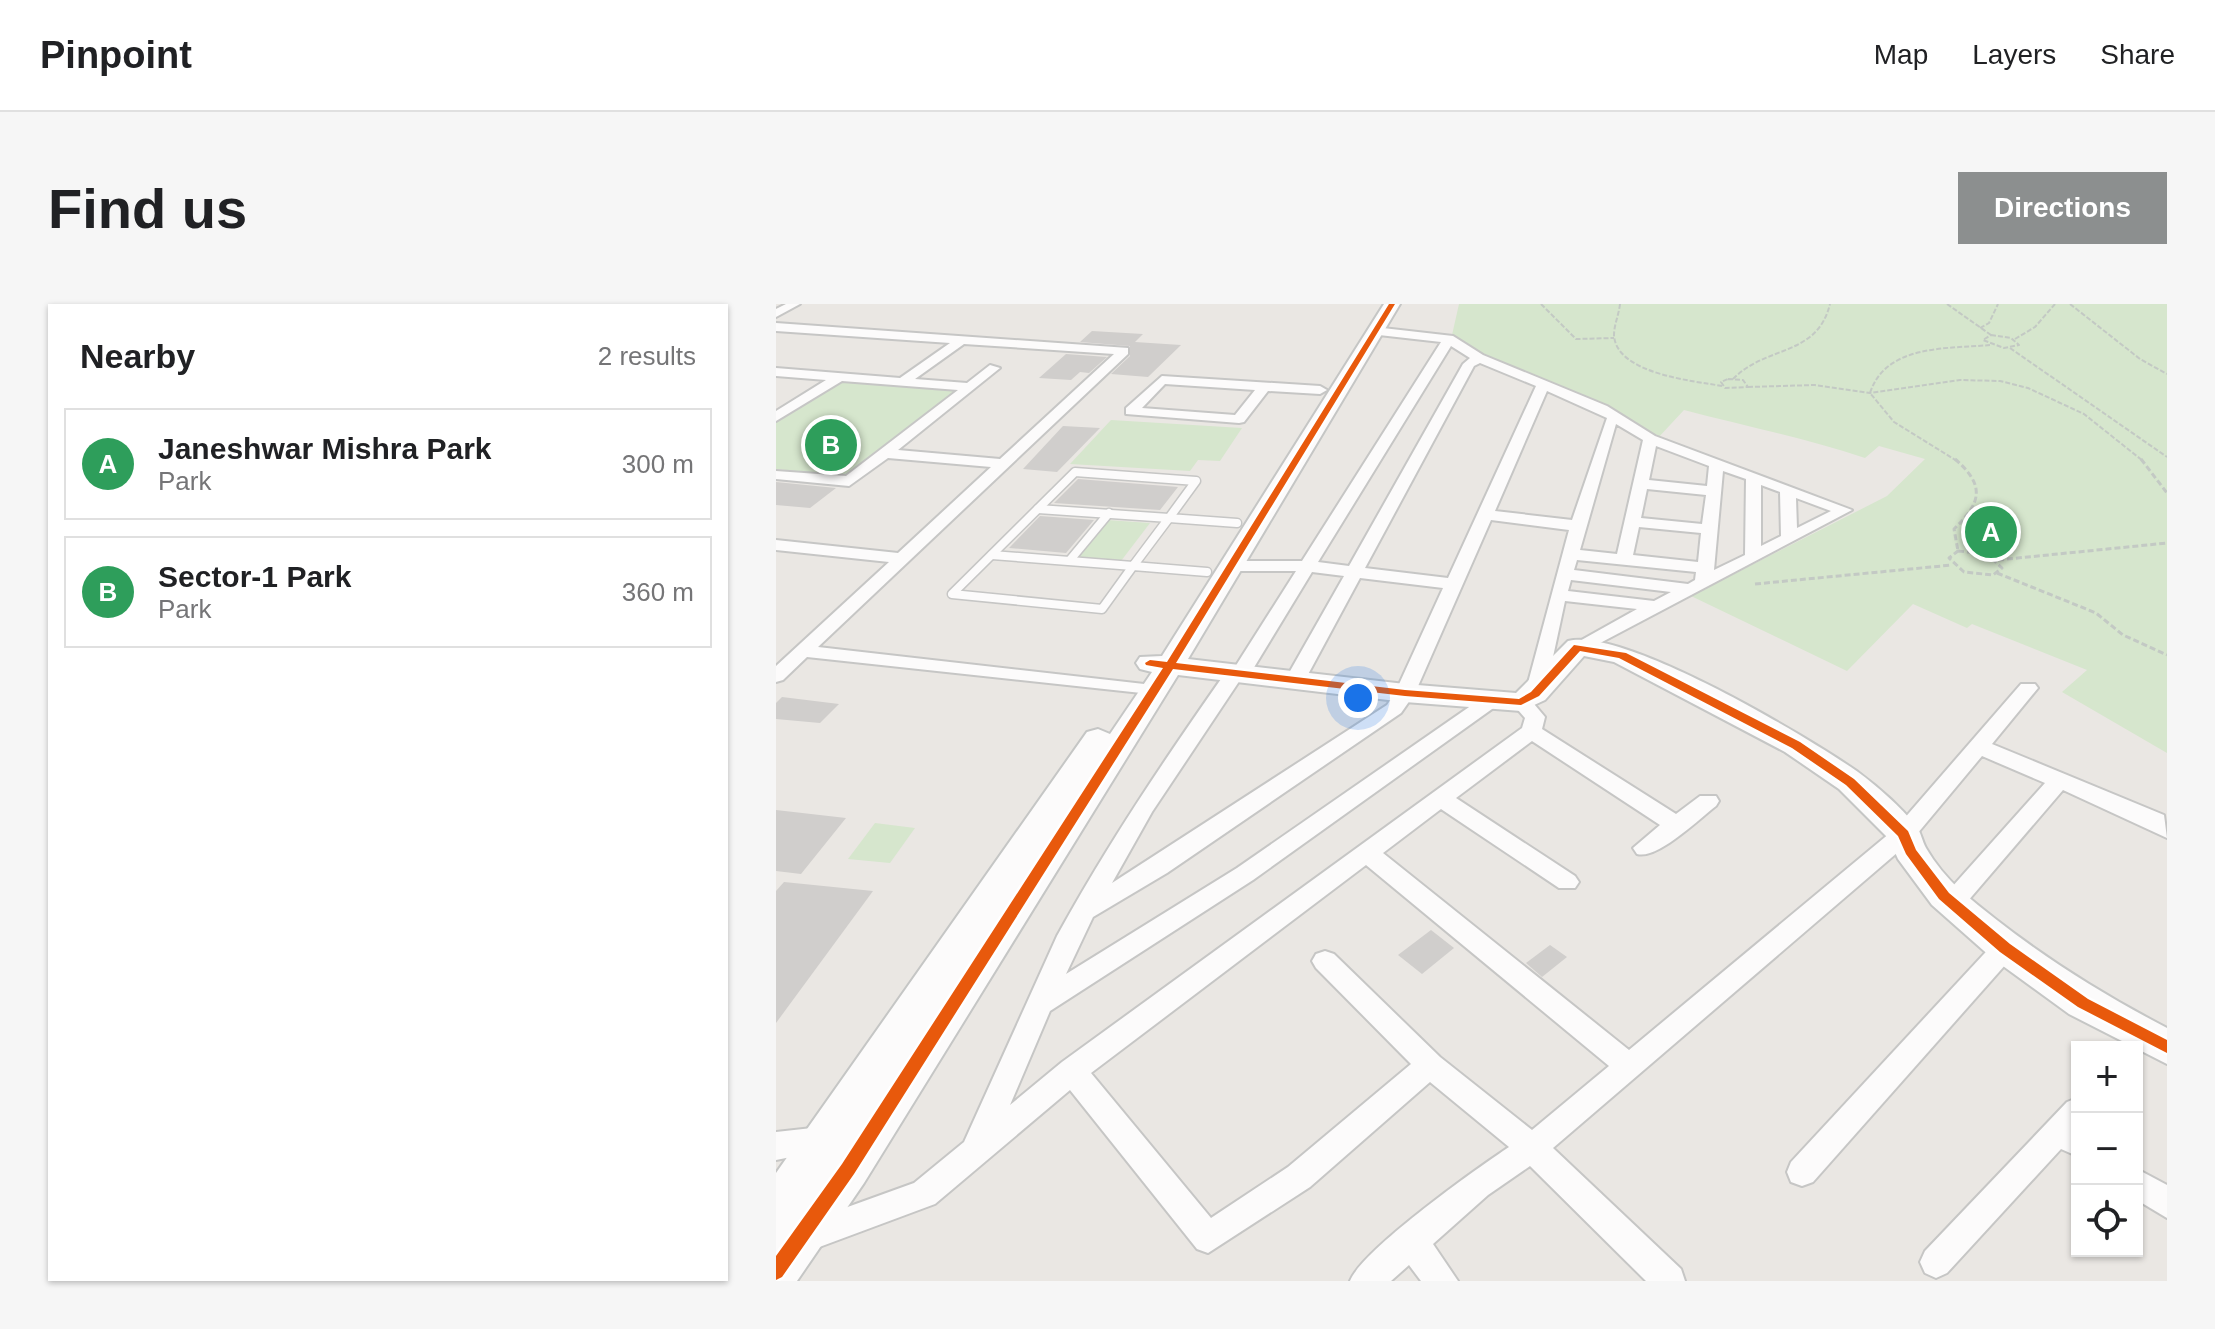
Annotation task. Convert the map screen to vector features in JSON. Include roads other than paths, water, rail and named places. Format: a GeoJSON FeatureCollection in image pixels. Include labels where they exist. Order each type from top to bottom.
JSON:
{"type":"FeatureCollection","features":[{"type":"Feature","properties":{"kind":"street"},"geometry":{"type":"LineString","coordinates":[[776,314],[794,304]]}},
{"type":"Feature","properties":{"kind":"street"},"geometry":{"type":"LineString","coordinates":[[1219,569],[1237,523],[1320,390],[1376,317],[1392,304]]}},
{"type":"Feature","properties":{"kind":"street"},"geometry":{"type":"LineString","coordinates":[[1376,317],[1449,339],[1479,358],[1614,418],[1650,439],[1679,468],[1713,491]]}},
{"type":"Feature","properties":{"kind":"street"},"geometry":{"type":"LineString","coordinates":[[782,1212],[857,1156],[1376,317]]}},
{"type":"Feature","properties":{"kind":"street"},"geometry":{"type":"LineString","coordinates":[[776,327],[1124,351],[776,676]]}},
{"type":"Feature","properties":{"kind":"street"},"geometry":{"type":"LineString","coordinates":[[975,1152],[1039,1004],[1084,911],[1142,809],[1238,674],[1449,339]]}},
{"type":"Feature","properties":{"kind":"street"},"geometry":{"type":"LineString","coordinates":[[904,381],[961,340]]}},
{"type":"Feature","properties":{"kind":"street"},"geometry":{"type":"LineString","coordinates":[[1295,680],[1469,364],[1479,358]]}},
{"type":"Feature","properties":{"kind":"street"},"geometry":{"type":"LineString","coordinates":[[776,475],[849,481],[994,368]]}},
{"type":"Feature","properties":{"kind":"street"},"geometry":{"type":"LineString","coordinates":[[776,372],[971,387]]}},
{"type":"Feature","properties":{"kind":"street"},"geometry":{"type":"LineString","coordinates":[[776,417],[839,377]]}},
{"type":"Feature","properties":{"kind":"street"},"geometry":{"type":"LineString","coordinates":[[1264,387],[1239,419],[1131,411],[1162,380],[1320,390]]}},
{"type":"Feature","properties":{"kind":"street"},"geometry":{"type":"LineString","coordinates":[[1084,911],[1159,867],[1394,709],[1405,693],[1543,385]]}},
{"type":"Feature","properties":{"kind":"street"},"geometry":{"type":"LineString","coordinates":[[1039,1004],[1520,707],[1565,574],[1609,424],[1614,418]]}},
{"type":"Feature","properties":{"kind":"street"},"geometry":{"type":"LineString","coordinates":[[1624,560],[1650,439]]}},
{"type":"Feature","properties":{"kind":"street"},"geometry":{"type":"LineString","coordinates":[[885,453],[1003,464]]}},
{"type":"Feature","properties":{"kind":"street"},"geometry":{"type":"LineString","coordinates":[[782,1212],[924,1194],[1072,1071],[1441,798],[1520,707],[1578,647],[1699,579],[1753,557],[1844,510],[1717,462],[1679,468],[1640,484]]}},
{"type":"Feature","properties":{"kind":"street"},"geometry":{"type":"LineString","coordinates":[[1699,579],[1717,462]]}},
{"type":"Feature","properties":{"kind":"street"},"geometry":{"type":"LineString","coordinates":[[1753,557],[1754,476]]}},
{"type":"Feature","properties":{"kind":"street"},"geometry":{"type":"LineString","coordinates":[[1788,489],[1789,538]]}},
{"type":"Feature","properties":{"kind":"street"},"geometry":{"type":"LineString","coordinates":[[1483,514],[1579,526]]}},
{"type":"Feature","properties":{"kind":"street"},"geometry":{"type":"LineString","coordinates":[[1633,522],[1666,545],[1699,579]]}},
{"type":"Feature","properties":{"kind":"street"},"geometry":{"type":"LineString","coordinates":[[1571,554],[1624,560],[1709,529]]}},
{"type":"Feature","properties":{"kind":"street"},"geometry":{"type":"LineString","coordinates":[[776,545],[902,558]]}},
{"type":"Feature","properties":{"kind":"street"},"geometry":{"type":"LineString","coordinates":[[1219,569],[1307,566],[1453,584]]}},
{"type":"Feature","properties":{"kind":"street"},"geometry":{"type":"LineString","coordinates":[[1565,574],[1699,579]]}},
{"type":"Feature","properties":{"kind":"street"},"geometry":{"type":"LineString","coordinates":[[1558,595],[1654,606]]}},
{"type":"Feature","properties":{"kind":"street"},"geometry":{"type":"LineString","coordinates":[[1578,647],[1622,655],[1796,745],[1850,782],[1904,834],[1910,851],[1952,903],[2005,948],[2083,1003],[2150,1044]]}},
{"type":"Feature","properties":{"kind":"street"},"geometry":{"type":"LineString","coordinates":[[802,651],[1151,677],[1238,674],[1520,707],[1677,825]]}},
{"type":"Feature","properties":{"kind":"street"},"geometry":{"type":"LineString","coordinates":[[782,1212],[821,1140],[1151,677]]}},
{"type":"Feature","properties":{"kind":"street"},"geometry":{"type":"LineString","coordinates":[[1366,1281],[1477,1185],[1532,1148],[1904,834],[2028,688]]}},
{"type":"Feature","properties":{"kind":"street"},"geometry":{"type":"LineString","coordinates":[[1978,746],[2156,821],[2167,830]]}},
{"type":"Feature","properties":{"kind":"street"},"geometry":{"type":"LineString","coordinates":[[1952,903],[2060,780]]}},
{"type":"Feature","properties":{"kind":"street"},"geometry":{"type":"LineString","coordinates":[[1441,798],[1567,882]]}},
{"type":"Feature","properties":{"kind":"street"},"geometry":{"type":"LineString","coordinates":[[1645,848],[1708,801]]}},
{"type":"Feature","properties":{"kind":"street"},"geometry":{"type":"LineString","coordinates":[[1367,853],[1629,1066]]}},
{"type":"Feature","properties":{"kind":"street"},"geometry":{"type":"LineString","coordinates":[[1802,1172],[2005,948]]}},
{"type":"Feature","properties":{"kind":"street"},"geometry":{"type":"LineString","coordinates":[[1325,961],[1430,1065],[1532,1148],[1669,1281]]}},
{"type":"Feature","properties":{"kind":"street"},"geometry":{"type":"LineString","coordinates":[[1072,1071],[1208,1238],[1299,1177],[1430,1065]]}},
{"type":"Feature","properties":{"kind":"street"},"geometry":{"type":"LineString","coordinates":[[1936,1262],[2071,1128]]}},
{"type":"Feature","properties":{"kind":"street"},"geometry":{"type":"LineString","coordinates":[[2140,1185],[2167,1203]]}},
{"type":"Feature","properties":{"kind":"street"},"geometry":{"type":"LineString","coordinates":[[1410,1241],[1442,1281]]}},
{"type":"Feature","properties":{"kind":"lane"},"geometry":{"type":"LineString","coordinates":[[1075,472],[1196,481],[1102,609],[952,594],[1038,509],[1075,472]]}},
{"type":"Feature","properties":{"kind":"lane"},"geometry":{"type":"LineString","coordinates":[[1038,509],[1237,523]]}},
{"type":"Feature","properties":{"kind":"lane"},"geometry":{"type":"LineString","coordinates":[[1070,560],[1109,513]]}},
{"type":"Feature","properties":{"kind":"lane"},"geometry":{"type":"LineString","coordinates":[[992,555],[1219,569]]}},
{"type":"Feature","properties":{"kind":"place","name":"Sector-1 Park"},"geometry":{"type":"Point","coordinates":[831,445]}},
{"type":"Feature","properties":{"kind":"place","name":"Janeshwar Mishra Park"},"geometry":{"type":"Point","coordinates":[1991,532]}}]}
